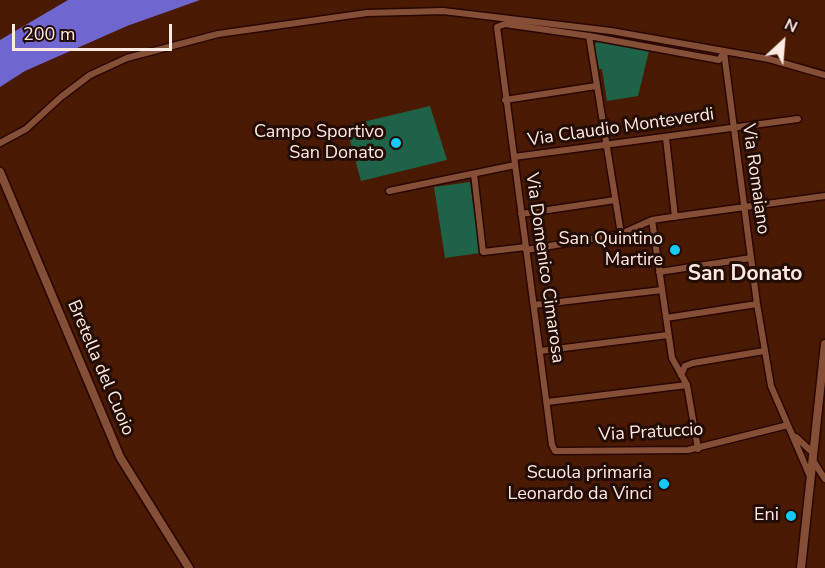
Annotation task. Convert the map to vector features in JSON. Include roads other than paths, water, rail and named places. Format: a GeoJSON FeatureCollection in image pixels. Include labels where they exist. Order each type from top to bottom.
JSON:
{"type":"FeatureCollection","features":[{"type":"Feature","properties":{"kind":"main road","name":"Bretella del Cuoio"},"geometry":{"type":"LineString","coordinates":[[0,172],[100,412],[133,482],[189,568]]}},
{"type":"Feature","properties":{"kind":"main road"},"geometry":{"type":"LineString","coordinates":[[801,568],[810,479],[819,428],[825,344]]}},
{"type":"Feature","properties":{"kind":"street"},"geometry":{"type":"LineString","coordinates":[[0,143],[26,129],[61,97],[90,75],[127,58],[218,34],[314,19],[399,12],[473,13],[611,31],[769,59],[825,75]]}},
{"type":"Feature","properties":{"kind":"street","name":"Via Domenico Cimarosa"},"geometry":{"type":"LineString","coordinates":[[552,445],[496,31],[499,25],[505,24],[589,36]]}},
{"type":"Feature","properties":{"kind":"street"},"geometry":{"type":"LineString","coordinates":[[621,234],[589,36],[719,60],[724,52]]}},
{"type":"Feature","properties":{"kind":"street","name":"Via Romaiano"},"geometry":{"type":"LineString","coordinates":[[724,52],[732,128],[771,386],[800,445],[810,479]]}},
{"type":"Feature","properties":{"kind":"street"},"geometry":{"type":"LineString","coordinates":[[505,100],[596,87]]}},
{"type":"Feature","properties":{"kind":"street","name":"Via Claudio Monteverdi"},"geometry":{"type":"LineString","coordinates":[[514,158],[798,119]]}},
{"type":"Feature","properties":{"kind":"street"},"geometry":{"type":"LineString","coordinates":[[666,138],[675,217]]}},
{"type":"Feature","properties":{"kind":"street"},"geometry":{"type":"LineString","coordinates":[[389,191],[515,165]]}},
{"type":"Feature","properties":{"kind":"street"},"geometry":{"type":"LineString","coordinates":[[474,174],[483,252],[621,234],[652,220],[743,205],[825,196]]}},
{"type":"Feature","properties":{"kind":"street"},"geometry":{"type":"LineString","coordinates":[[521,214],[615,201]]}},
{"type":"Feature","properties":{"kind":"street"},"geometry":{"type":"LineString","coordinates":[[652,220],[673,364],[687,385],[698,449]]}},
{"type":"Feature","properties":{"kind":"street"},"geometry":{"type":"LineString","coordinates":[[659,272],[751,258]]}},
{"type":"Feature","properties":{"kind":"street"},"geometry":{"type":"LineString","coordinates":[[534,305],[662,290]]}},
{"type":"Feature","properties":{"kind":"street"},"geometry":{"type":"LineString","coordinates":[[666,318],[757,304]]}},
{"type":"Feature","properties":{"kind":"street"},"geometry":{"type":"LineString","coordinates":[[540,351],[668,335]]}},
{"type":"Feature","properties":{"kind":"street"},"geometry":{"type":"LineString","coordinates":[[681,375],[688,364],[764,351]]}},
{"type":"Feature","properties":{"kind":"street"},"geometry":{"type":"LineString","coordinates":[[547,402],[687,385]]}},
{"type":"Feature","properties":{"kind":"street","name":"Via Pratuccio"},"geometry":{"type":"LineString","coordinates":[[552,445],[555,450],[561,452],[698,449],[788,424]]}},
{"type":"Feature","properties":{"kind":"street"},"geometry":{"type":"LineString","coordinates":[[819,428],[810,440],[800,445],[813,456],[825,479]]}},
{"type":"Feature","properties":{"kind":"place","name":"Campo Sportivo San Donato"},"geometry":{"type":"Point","coordinates":[396,143]}},
{"type":"Feature","properties":{"kind":"place","name":"San Quintino Martire"},"geometry":{"type":"Point","coordinates":[675,250]}},
{"type":"Feature","properties":{"kind":"place","name":"Scuola primaria Leonardo da Vinci"},"geometry":{"type":"Point","coordinates":[664,484]}},
{"type":"Feature","properties":{"kind":"place","name":"Eni"},"geometry":{"type":"Point","coordinates":[791,516]}},
{"type":"Feature","properties":{"kind":"district","name":"San Donato"},"geometry":{"type":"Point","coordinates":[745,275]}}]}
